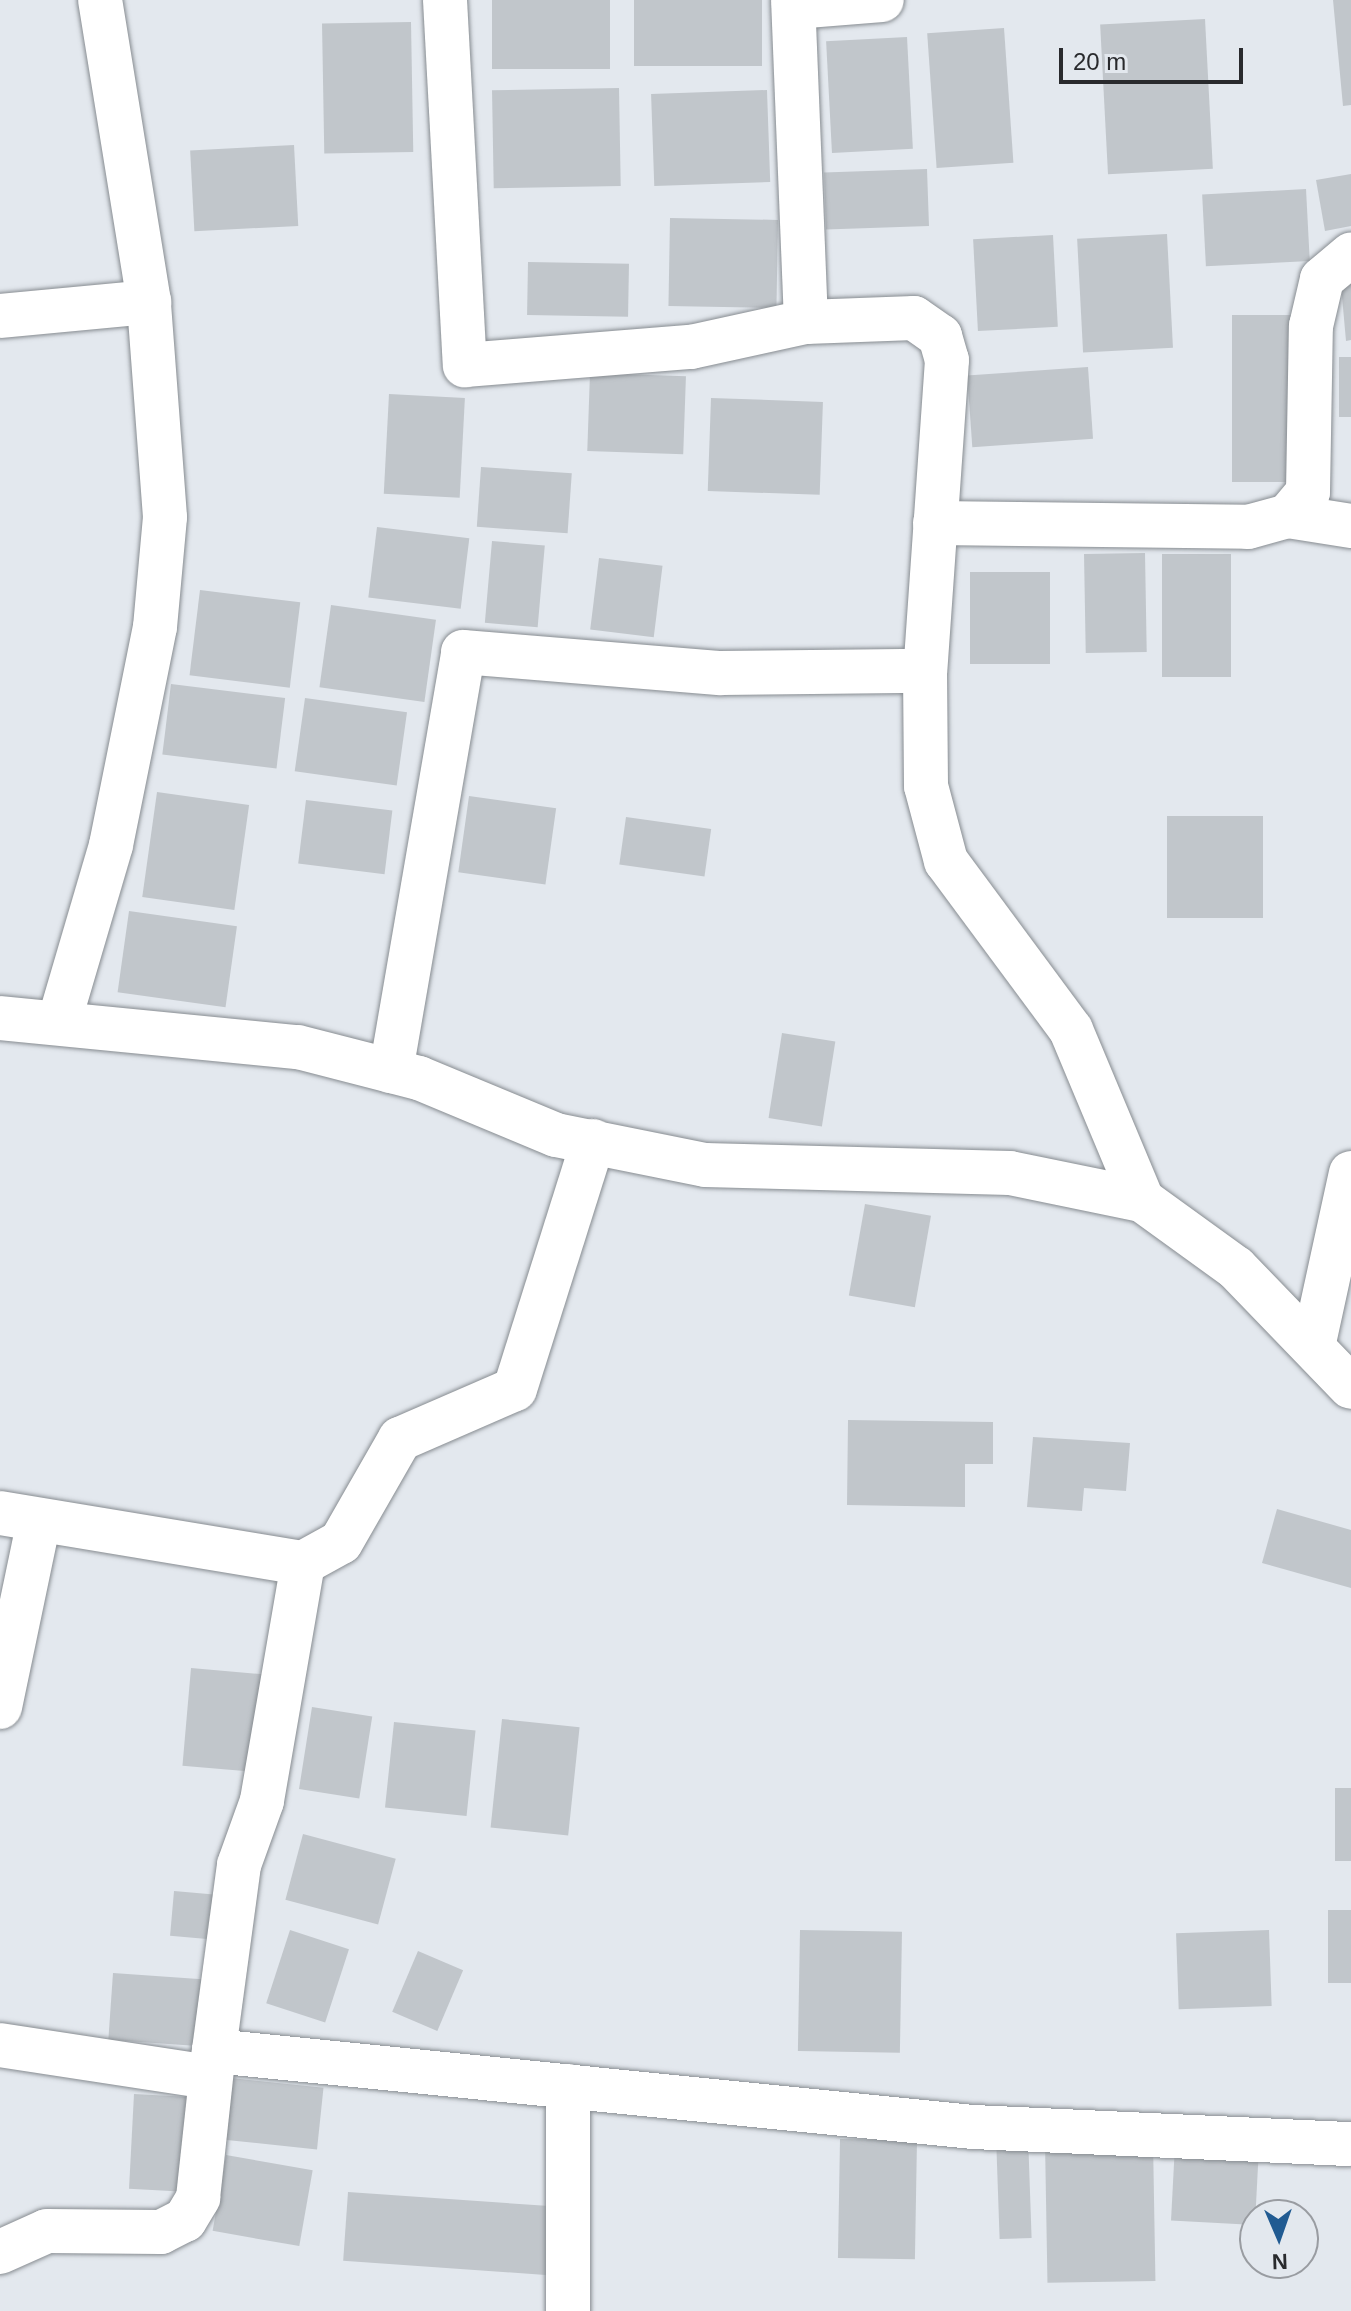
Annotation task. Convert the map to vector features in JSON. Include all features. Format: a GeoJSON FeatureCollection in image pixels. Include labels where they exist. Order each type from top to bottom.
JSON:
{"type":"FeatureCollection","features":[{"type":"Feature","properties":{"kind":"street"},"geometry":{"type":"LineString","coordinates":[[59,1022],[111,845],[155,627],[165,517],[149,302],[100,0]]}},
{"type":"Feature","properties":{"kind":"street"},"geometry":{"type":"LineString","coordinates":[[445,0],[465,365],[691,347],[806,322],[914,318],[940,336],[947,360],[925,671],[926,786],[946,861],[1071,1030],[1142,1200]]}},
{"type":"Feature","properties":{"kind":"street"},"geometry":{"type":"LineString","coordinates":[[806,322],[793,4],[882,0]]}},
{"type":"Feature","properties":{"kind":"street"},"geometry":{"type":"LineString","coordinates":[[1288,516],[1308,492],[1311,326],[1322,279],[1351,255]]}},
{"type":"Feature","properties":{"kind":"street"},"geometry":{"type":"LineString","coordinates":[[0,316],[149,302]]}},
{"type":"Feature","properties":{"kind":"street"},"geometry":{"type":"LineString","coordinates":[[935,523],[1248,527],[1288,516],[1351,526]]}},
{"type":"Feature","properties":{"kind":"street"},"geometry":{"type":"LineString","coordinates":[[391,1071],[463,652],[721,673],[925,671]]}},
{"type":"Feature","properties":{"kind":"street"},"geometry":{"type":"LineString","coordinates":[[0,1018],[298,1047],[391,1071],[593,1141],[705,1165],[1010,1173],[1142,1200],[1236,1268],[1351,1387]]}},
{"type":"Feature","properties":{"kind":"street"},"geometry":{"type":"LineString","coordinates":[[0,1707],[19,1519],[303,1563],[341,1542],[400,1439],[515,1389],[593,1141]]}},
{"type":"Feature","properties":{"kind":"street"},"geometry":{"type":"LineString","coordinates":[[1313,1347],[1351,1173]]}},
{"type":"Feature","properties":{"kind":"street"},"geometry":{"type":"LineString","coordinates":[[0,2252],[47,2231],[161,2232],[185,2220],[198,2198],[211,2064],[239,1865],[262,1801],[303,1563]]}},
{"type":"Feature","properties":{"kind":"street"},"geometry":{"type":"LineString","coordinates":[[0,2045],[211,2064],[568,2086],[973,2127],[1351,2144]]}},
{"type":"Feature","properties":{"kind":"street"},"geometry":{"type":"LineString","coordinates":[[568,2086],[568,2311]]}},
{"type":"Feature","properties":{"kind":"building"},"geometry":{"type":"Polygon","coordinates":[[[492,0],[610,0],[610,69],[492,69],[492,0]]]}},
{"type":"Feature","properties":{"kind":"building"},"geometry":{"type":"Polygon","coordinates":[[[634,0],[762,0],[762,66],[634,66],[634,0]]]}},
{"type":"Feature","properties":{"kind":"building"},"geometry":{"type":"Polygon","coordinates":[[[1333,0],[1351,0],[1351,105],[1343,106],[1333,0]]]}},
{"type":"Feature","properties":{"kind":"building"},"geometry":{"type":"Polygon","coordinates":[[[1205,19],[1213,169],[1108,174],[1100,24],[1205,19]]]}},
{"type":"Feature","properties":{"kind":"building"},"geometry":{"type":"Polygon","coordinates":[[[411,22],[413,152],[324,154],[322,24],[411,22]]]}},
{"type":"Feature","properties":{"kind":"building"},"geometry":{"type":"Polygon","coordinates":[[[1004,28],[1013,163],[937,168],[927,33],[1004,28]]]}},
{"type":"Feature","properties":{"kind":"building"},"geometry":{"type":"Polygon","coordinates":[[[907,37],[913,149],[832,153],[826,41],[907,37]]]}},
{"type":"Feature","properties":{"kind":"building"},"geometry":{"type":"Polygon","coordinates":[[[619,88],[621,186],[494,188],[492,90],[619,88]]]}},
{"type":"Feature","properties":{"kind":"building"},"geometry":{"type":"Polygon","coordinates":[[[767,90],[770,182],[654,186],[651,94],[767,90]]]}},
{"type":"Feature","properties":{"kind":"building"},"geometry":{"type":"Polygon","coordinates":[[[294,145],[298,226],[194,231],[190,150],[294,145]]]}},
{"type":"Feature","properties":{"kind":"building"},"geometry":{"type":"Polygon","coordinates":[[[927,169],[929,226],[826,230],[824,173],[927,169]]]}},
{"type":"Feature","properties":{"kind":"building"},"geometry":{"type":"Polygon","coordinates":[[[1351,174],[1351,226],[1325,231],[1316,180],[1351,174]]]}},
{"type":"Feature","properties":{"kind":"building"},"geometry":{"type":"Polygon","coordinates":[[[1306,189],[1310,261],[1206,266],[1202,194],[1306,189]]]}},
{"type":"Feature","properties":{"kind":"building"},"geometry":{"type":"Polygon","coordinates":[[[670,218],[778,220],[776,308],[668,306],[670,218]]]}},
{"type":"Feature","properties":{"kind":"building"},"geometry":{"type":"Polygon","coordinates":[[[1167,234],[1173,348],[1083,353],[1077,239],[1167,234]]]}},
{"type":"Feature","properties":{"kind":"building"},"geometry":{"type":"Polygon","coordinates":[[[1053,235],[1058,327],[978,331],[973,239],[1053,235]]]}},
{"type":"Feature","properties":{"kind":"building"},"geometry":{"type":"Polygon","coordinates":[[[528,262],[629,264],[628,317],[527,315],[528,262]]]}},
{"type":"Feature","properties":{"kind":"building"},"geometry":{"type":"Polygon","coordinates":[[[1351,273],[1351,340],[1346,341],[1340,274],[1351,273]]]}},
{"type":"Feature","properties":{"kind":"building"},"geometry":{"type":"Polygon","coordinates":[[[1232,315],[1295,315],[1295,482],[1232,482],[1232,315]]]}},
{"type":"Feature","properties":{"kind":"building"},"geometry":{"type":"Polygon","coordinates":[[[1339,357],[1351,357],[1351,417],[1339,417],[1339,357]]]}},
{"type":"Feature","properties":{"kind":"building"},"geometry":{"type":"Polygon","coordinates":[[[1088,367],[1093,439],[972,447],[967,375],[1088,367]]]}},
{"type":"Feature","properties":{"kind":"building"},"geometry":{"type":"Polygon","coordinates":[[[590,373],[686,376],[683,454],[587,451],[590,373]]]}},
{"type":"Feature","properties":{"kind":"building"},"geometry":{"type":"Polygon","coordinates":[[[389,394],[465,398],[460,498],[384,494],[389,394]]]}},
{"type":"Feature","properties":{"kind":"building"},"geometry":{"type":"Polygon","coordinates":[[[711,398],[823,402],[820,495],[708,491],[711,398]]]}},
{"type":"Feature","properties":{"kind":"building"},"geometry":{"type":"Polygon","coordinates":[[[481,467],[572,473],[568,533],[477,527],[481,467]]]}},
{"type":"Feature","properties":{"kind":"building"},"geometry":{"type":"Polygon","coordinates":[[[377,527],[469,538],[461,609],[368,597],[377,527]]]}},
{"type":"Feature","properties":{"kind":"building"},"geometry":{"type":"Polygon","coordinates":[[[492,541],[545,546],[538,627],[485,623],[492,541]]]}},
{"type":"Feature","properties":{"kind":"building"},"geometry":{"type":"Polygon","coordinates":[[[1145,553],[1147,652],[1086,653],[1084,554],[1145,553]]]}},
{"type":"Feature","properties":{"kind":"building"},"geometry":{"type":"Polygon","coordinates":[[[1162,554],[1231,554],[1231,677],[1162,677],[1162,554]]]}},
{"type":"Feature","properties":{"kind":"building"},"geometry":{"type":"Polygon","coordinates":[[[599,558],[663,566],[654,637],[590,629],[599,558]]]}},
{"type":"Feature","properties":{"kind":"building"},"geometry":{"type":"Polygon","coordinates":[[[970,572],[1050,572],[1050,664],[970,664],[970,572]]]}},
{"type":"Feature","properties":{"kind":"building"},"geometry":{"type":"Polygon","coordinates":[[[200,590],[300,602],[290,688],[190,675],[200,590]]]}},
{"type":"Feature","properties":{"kind":"building"},"geometry":{"type":"Polygon","coordinates":[[[331,605],[436,620],[424,702],[319,687],[331,605]]]}},
{"type":"Feature","properties":{"kind":"building"},"geometry":{"type":"Polygon","coordinates":[[[171,684],[285,698],[276,768],[162,754],[171,684]]]}},
{"type":"Feature","properties":{"kind":"building"},"geometry":{"type":"Polygon","coordinates":[[[305,698],[407,712],[397,786],[295,771],[305,698]]]}},
{"type":"Feature","properties":{"kind":"building"},"geometry":{"type":"Polygon","coordinates":[[[157,792],[249,805],[234,910],[142,897],[157,792]]]}},
{"type":"Feature","properties":{"kind":"building"},"geometry":{"type":"Polygon","coordinates":[[[469,796],[556,808],[545,884],[458,872],[469,796]]]}},
{"type":"Feature","properties":{"kind":"building"},"geometry":{"type":"Polygon","coordinates":[[[306,800],[392,811],[385,874],[298,864],[306,800]]]}},
{"type":"Feature","properties":{"kind":"building"},"geometry":{"type":"Polygon","coordinates":[[[1167,816],[1263,816],[1263,918],[1167,918],[1167,816]]]}},
{"type":"Feature","properties":{"kind":"building"},"geometry":{"type":"Polygon","coordinates":[[[626,817],[711,829],[704,877],[619,865],[626,817]]]}},
{"type":"Feature","properties":{"kind":"building"},"geometry":{"type":"Polygon","coordinates":[[[129,911],[237,926],[226,1007],[118,992],[129,911]]]}},
{"type":"Feature","properties":{"kind":"building"},"geometry":{"type":"Polygon","coordinates":[[[782,1033],[835,1041],[822,1126],[769,1118],[782,1033]]]}},
{"type":"Feature","properties":{"kind":"building"},"geometry":{"type":"Polygon","coordinates":[[[865,1204],[931,1216],[915,1307],[849,1296],[865,1204]]]}},
{"type":"Feature","properties":{"kind":"building"},"geometry":{"type":"Polygon","coordinates":[[[848,1420],[993,1422],[993,1464],[965,1464],[965,1507],[847,1505],[848,1420]]]}},
{"type":"Feature","properties":{"kind":"building"},"geometry":{"type":"Polygon","coordinates":[[[1033,1437],[1130,1443],[1126,1491],[1084,1488],[1082,1511],[1027,1507],[1033,1437]]]}},
{"type":"Feature","properties":{"kind":"building"},"geometry":{"type":"Polygon","coordinates":[[[1277,1509],[1351,1530],[1351,1588],[1262,1563],[1277,1509]]]}},
{"type":"Feature","properties":{"kind":"building"},"geometry":{"type":"Polygon","coordinates":[[[191,1668],[267,1675],[258,1772],[182,1766],[191,1668]]]}},
{"type":"Feature","properties":{"kind":"building"},"geometry":{"type":"Polygon","coordinates":[[[312,1707],[372,1717],[359,1799],[299,1789],[312,1707]]]}},
{"type":"Feature","properties":{"kind":"building"},"geometry":{"type":"Polygon","coordinates":[[[502,1719],[580,1727],[568,1836],[491,1827],[502,1719]]]}},
{"type":"Feature","properties":{"kind":"building"},"geometry":{"type":"Polygon","coordinates":[[[394,1722],[476,1731],[467,1816],[385,1808],[394,1722]]]}},
{"type":"Feature","properties":{"kind":"building"},"geometry":{"type":"Polygon","coordinates":[[[1335,1788],[1351,1788],[1351,1861],[1335,1861],[1335,1788]]]}},
{"type":"Feature","properties":{"kind":"building"},"geometry":{"type":"Polygon","coordinates":[[[303,1834],[396,1859],[378,1925],[285,1900],[303,1834]]]}},
{"type":"Feature","properties":{"kind":"building"},"geometry":{"type":"Polygon","coordinates":[[[174,1891],[231,1896],[227,1941],[170,1936],[174,1891]]]}},
{"type":"Feature","properties":{"kind":"building"},"geometry":{"type":"Polygon","coordinates":[[[1328,1910],[1351,1910],[1351,1983],[1328,1983],[1328,1910]]]}},
{"type":"Feature","properties":{"kind":"building"},"geometry":{"type":"Polygon","coordinates":[[[290,1930],[349,1949],[325,2022],[266,2003],[290,1930]]]}},
{"type":"Feature","properties":{"kind":"building"},"geometry":{"type":"Polygon","coordinates":[[[800,1930],[902,1932],[900,2053],[798,2051],[800,1930]]]}},
{"type":"Feature","properties":{"kind":"building"},"geometry":{"type":"Polygon","coordinates":[[[1269,1930],[1272,2006],[1179,2009],[1176,1933],[1269,1930]]]}},
{"type":"Feature","properties":{"kind":"building"},"geometry":{"type":"Polygon","coordinates":[[[418,1951],[463,1970],[437,2031],[392,2012],[418,1951]]]}},
{"type":"Feature","properties":{"kind":"building"},"geometry":{"type":"Polygon","coordinates":[[[113,1973],[213,1980],[208,2047],[108,2040],[113,1973]]]}},
{"type":"Feature","properties":{"kind":"building"},"geometry":{"type":"Polygon","coordinates":[[[231,2078],[323,2088],[317,2149],[225,2140],[231,2078]]]}},
{"type":"Feature","properties":{"kind":"building"},"geometry":{"type":"Polygon","coordinates":[[[134,2094],[194,2097],[189,2192],[129,2189],[134,2094]]]}},
{"type":"Feature","properties":{"kind":"building"},"geometry":{"type":"Polygon","coordinates":[[[1028,2135],[1032,2238],[1000,2239],[996,2136],[1028,2135]]]}},
{"type":"Feature","properties":{"kind":"building"},"geometry":{"type":"Polygon","coordinates":[[[840,2139],[917,2140],[915,2259],[838,2258],[840,2139]]]}},
{"type":"Feature","properties":{"kind":"building"},"geometry":{"type":"Polygon","coordinates":[[[1153,2141],[1155,2281],[1047,2283],[1045,2143],[1153,2141]]]}},
{"type":"Feature","properties":{"kind":"building"},"geometry":{"type":"Polygon","coordinates":[[[1175,2143],[1259,2147],[1256,2199],[1239,2199],[1239,2224],[1171,2220],[1175,2143]]]}},
{"type":"Feature","properties":{"kind":"building"},"geometry":{"type":"Polygon","coordinates":[[[226,2155],[313,2170],[299,2246],[213,2231],[226,2155]]]}},
{"type":"Feature","properties":{"kind":"building"},"geometry":{"type":"Polygon","coordinates":[[[348,2192],[560,2207],[556,2276],[343,2261],[348,2192]]]}}]}
